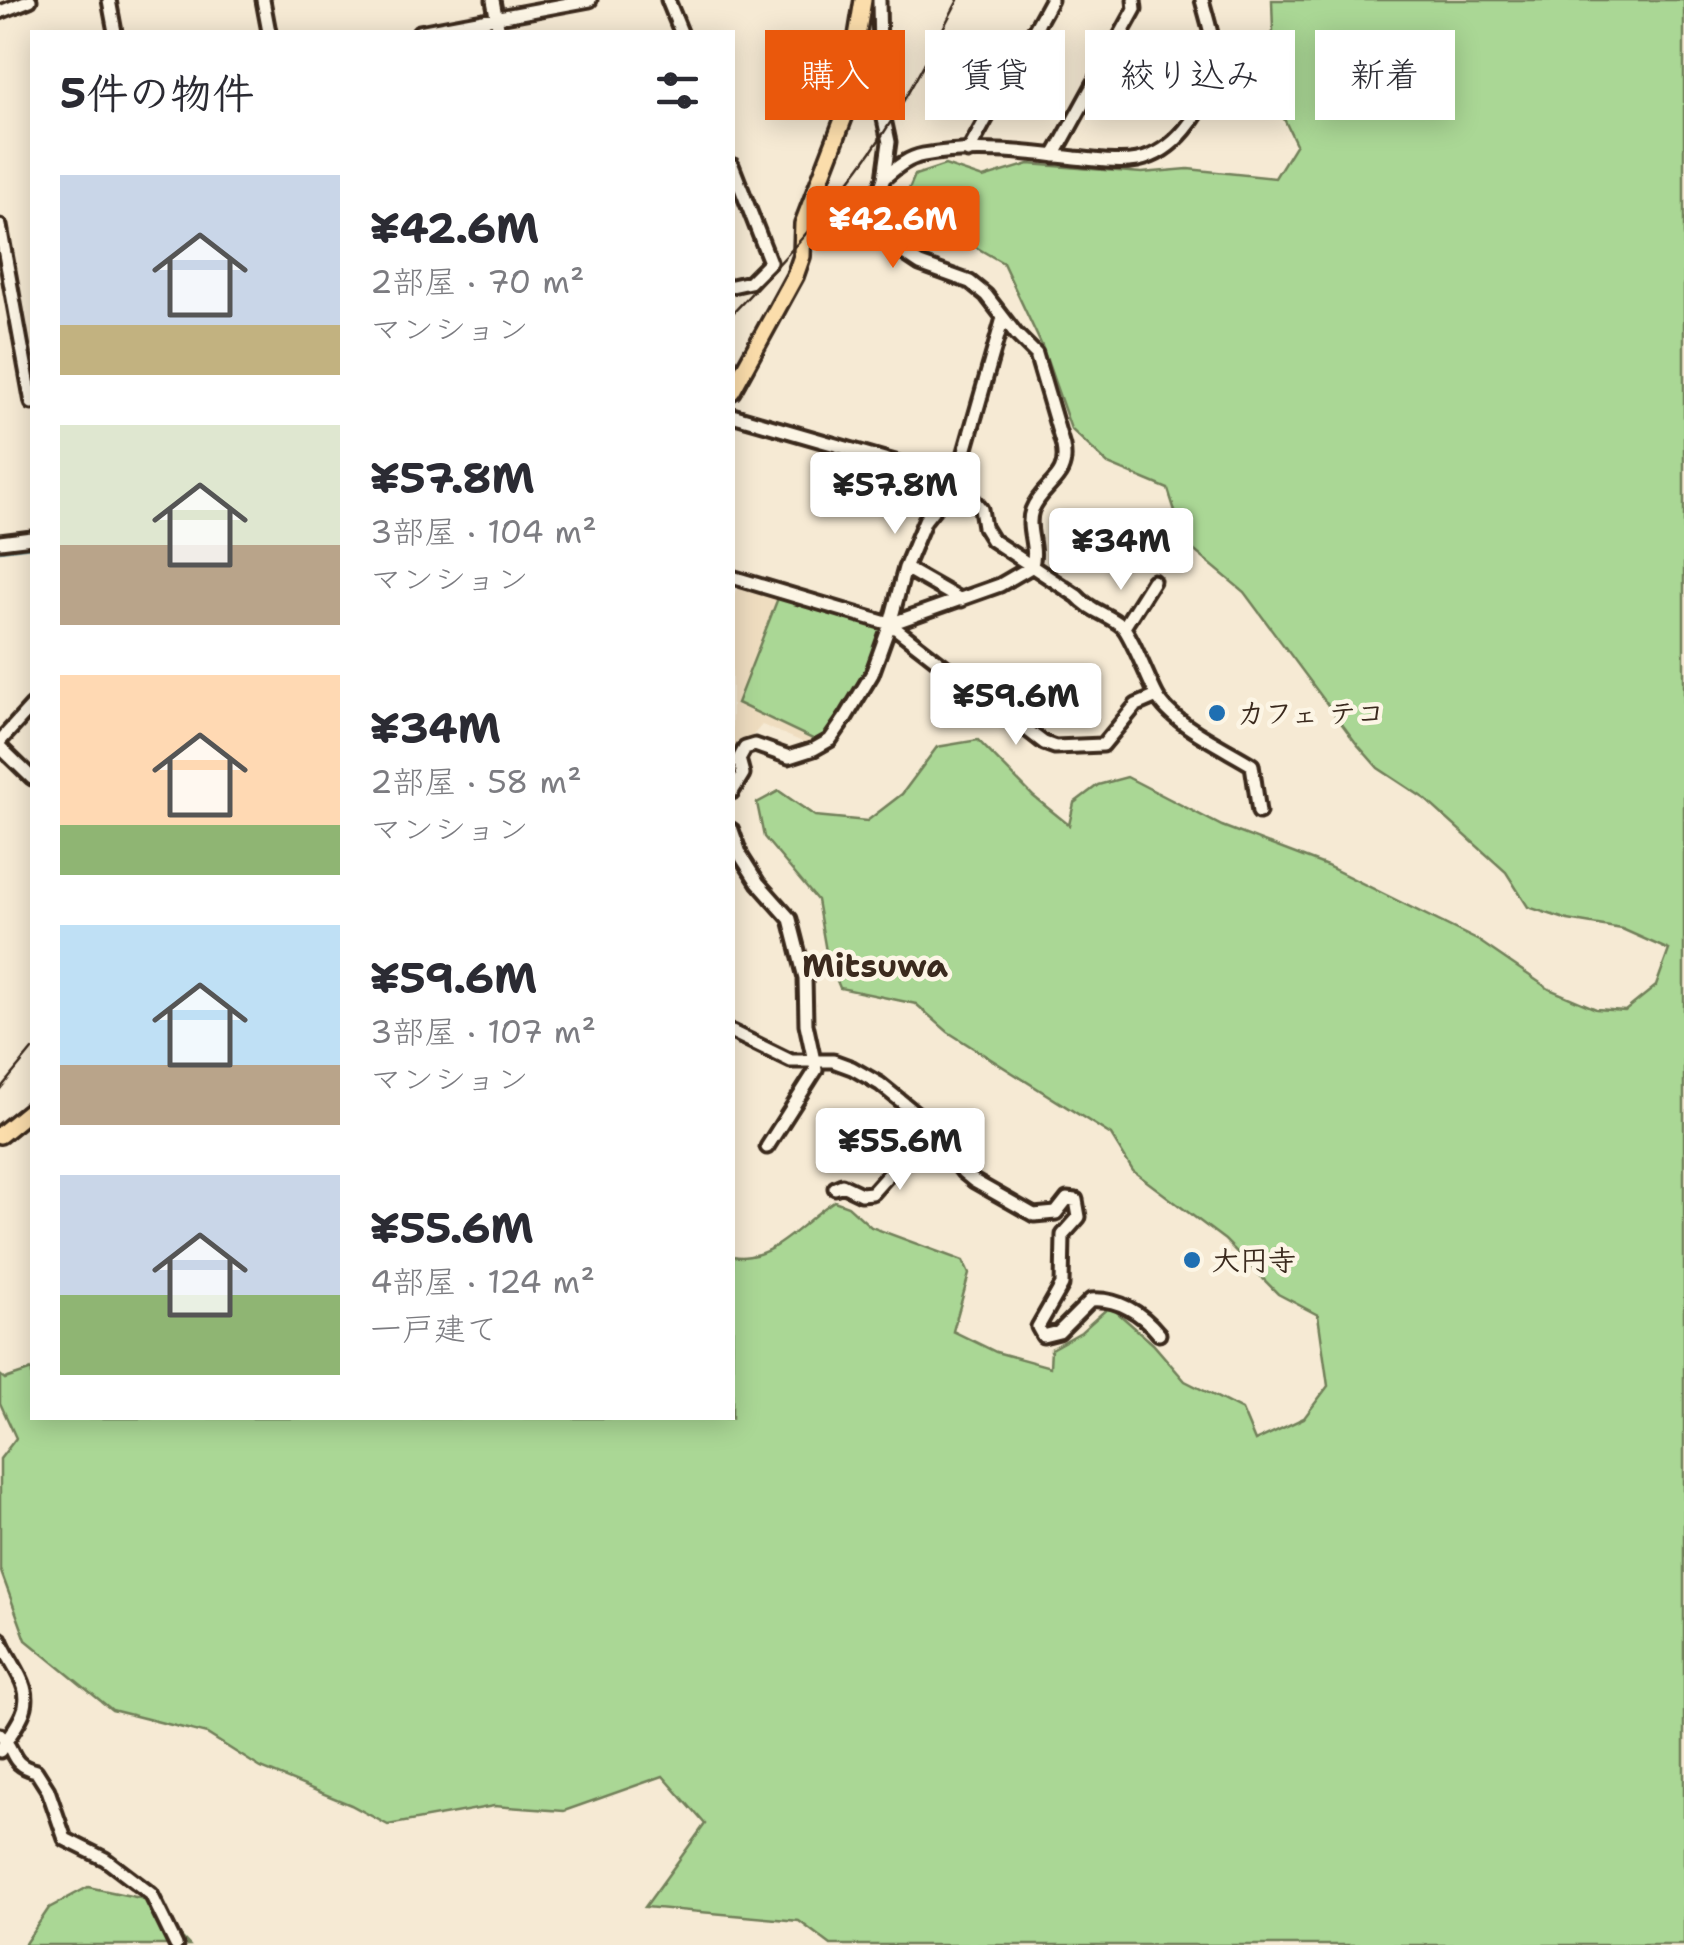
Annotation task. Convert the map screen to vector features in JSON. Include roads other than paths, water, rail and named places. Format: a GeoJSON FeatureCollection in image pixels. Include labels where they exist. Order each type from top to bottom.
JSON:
{"type":"FeatureCollection","features":[{"type":"Feature","properties":{"kind":"main road"},"geometry":{"type":"LineString","coordinates":[[735,386],[802,256],[802,224],[844,117],[863,0]]}},
{"type":"Feature","properties":{"kind":"main road"},"geometry":{"type":"LineString","coordinates":[[0,1135],[30,1111]]}},
{"type":"Feature","properties":{"kind":"street"},"geometry":{"type":"LineString","coordinates":[[0,12],[30,0]]}},
{"type":"Feature","properties":{"kind":"street"},"geometry":{"type":"LineString","coordinates":[[109,0],[115,30]]}},
{"type":"Feature","properties":{"kind":"street"},"geometry":{"type":"LineString","coordinates":[[263,0],[269,30]]}},
{"type":"Feature","properties":{"kind":"street"},"geometry":{"type":"LineString","coordinates":[[492,0],[499,30]]}},
{"type":"Feature","properties":{"kind":"street"},"geometry":{"type":"LineString","coordinates":[[430,30],[590,0]]}},
{"type":"Feature","properties":{"kind":"street"},"geometry":{"type":"LineString","coordinates":[[668,0],[680,30]]}},
{"type":"Feature","properties":{"kind":"street"},"geometry":{"type":"LineString","coordinates":[[879,0],[882,105],[889,142],[877,210],[891,238],[905,254],[920,264],[970,282],[986,295],[1036,354],[1066,461],[1061,474],[1034,505],[1029,521],[1035,560],[1032,567],[1000,585],[890,624]]}},
{"type":"Feature","properties":{"kind":"street"},"geometry":{"type":"LineString","coordinates":[[968,152],[1051,0]]}},
{"type":"Feature","properties":{"kind":"street"},"geometry":{"type":"LineString","coordinates":[[1054,156],[1135,9],[1134,0]]}},
{"type":"Feature","properties":{"kind":"street"},"geometry":{"type":"LineString","coordinates":[[884,178],[902,164],[922,156],[968,152],[1132,161],[1149,157],[1179,137],[1200,109],[1216,72],[1214,45],[1202,0]]}},
{"type":"Feature","properties":{"kind":"street"},"geometry":{"type":"LineString","coordinates":[[735,174],[770,262],[750,282],[735,285]]}},
{"type":"Feature","properties":{"kind":"street"},"geometry":{"type":"LineString","coordinates":[[0,226],[30,392]]}},
{"type":"Feature","properties":{"kind":"street"},"geometry":{"type":"LineString","coordinates":[[735,787],[743,774],[740,760],[745,748],[756,745],[790,756],[814,750],[830,740],[872,674],[904,568],[925,520],[957,480],[1003,318]]}},
{"type":"Feature","properties":{"kind":"street"},"geometry":{"type":"LineString","coordinates":[[735,416],[957,480],[981,509],[984,528],[992,540],[1077,596],[1088,608],[1124,627],[1157,696],[1186,728],[1252,765],[1259,812]]}},
{"type":"Feature","properties":{"kind":"street"},"geometry":{"type":"LineString","coordinates":[[0,542],[30,538]]}},
{"type":"Feature","properties":{"kind":"street"},"geometry":{"type":"LineString","coordinates":[[904,568],[961,600]]}},
{"type":"Feature","properties":{"kind":"street"},"geometry":{"type":"LineString","coordinates":[[735,578],[890,624],[1044,743],[1056,747],[1103,745],[1136,705],[1157,696]]}},
{"type":"Feature","properties":{"kind":"street"},"geometry":{"type":"LineString","coordinates":[[1124,627],[1153,581]]}},
{"type":"Feature","properties":{"kind":"street"},"geometry":{"type":"LineString","coordinates":[[30,708],[0,744],[30,776]]}},
{"type":"Feature","properties":{"kind":"street"},"geometry":{"type":"LineString","coordinates":[[735,839],[758,883],[790,919],[806,978],[806,1024],[816,1060],[816,1070],[767,1147]]}},
{"type":"Feature","properties":{"kind":"street"},"geometry":{"type":"LineString","coordinates":[[735,1033],[791,1061],[816,1060],[852,1068],[880,1084],[931,1127],[963,1172],[1034,1215],[1056,1213],[1067,1199],[1076,1200],[1080,1217],[1063,1235],[1062,1285],[1038,1326],[1043,1336],[1059,1332],[1091,1300],[1106,1299],[1134,1311],[1159,1334]]}},
{"type":"Feature","properties":{"kind":"street"},"geometry":{"type":"LineString","coordinates":[[835,1188],[842,1185],[862,1194],[872,1193],[931,1127]]}},
{"type":"Feature","properties":{"kind":"street"},"geometry":{"type":"LineString","coordinates":[[0,1639],[24,1683],[27,1699],[23,1714],[2,1742],[23,1768],[36,1771],[48,1790],[65,1839],[106,1859],[151,1894],[176,1945]]}},
{"type":"Feature","properties":{"kind":"waterway"},"geometry":{"type":"LineString","coordinates":[[0,5],[11,0]]}},
{"type":"Feature","properties":{"kind":"waterway"},"geometry":{"type":"LineString","coordinates":[[815,215],[851,120]]}},
{"type":"Feature","properties":{"kind":"waterway"},"geometry":{"type":"LineString","coordinates":[[809,258],[810,226]]}},
{"type":"Feature","properties":{"kind":"waterway"},"geometry":{"type":"LineString","coordinates":[[735,401],[789,302]]}},
{"type":"Feature","properties":{"kind":"waterway"},"geometry":{"type":"LineString","coordinates":[[0,551],[30,547]]}},
{"type":"Feature","properties":{"kind":"railway"},"geometry":{"type":"LineString","coordinates":[[735,311],[860,167],[900,106],[958,0]]}},
{"type":"Feature","properties":{"kind":"railway"},"geometry":{"type":"LineString","coordinates":[[0,1089],[30,1052]]}},
{"type":"Feature","properties":{"kind":"place","name":"カフェ テコ"},"geometry":{"type":"Point","coordinates":[1217,713]}},
{"type":"Feature","properties":{"kind":"place","name":"大円寺"},"geometry":{"type":"Point","coordinates":[1192,1260]}},
{"type":"Feature","properties":{"kind":"district","name":"Mitsuwa"},"geometry":{"type":"Point","coordinates":[875,965]}}]}
